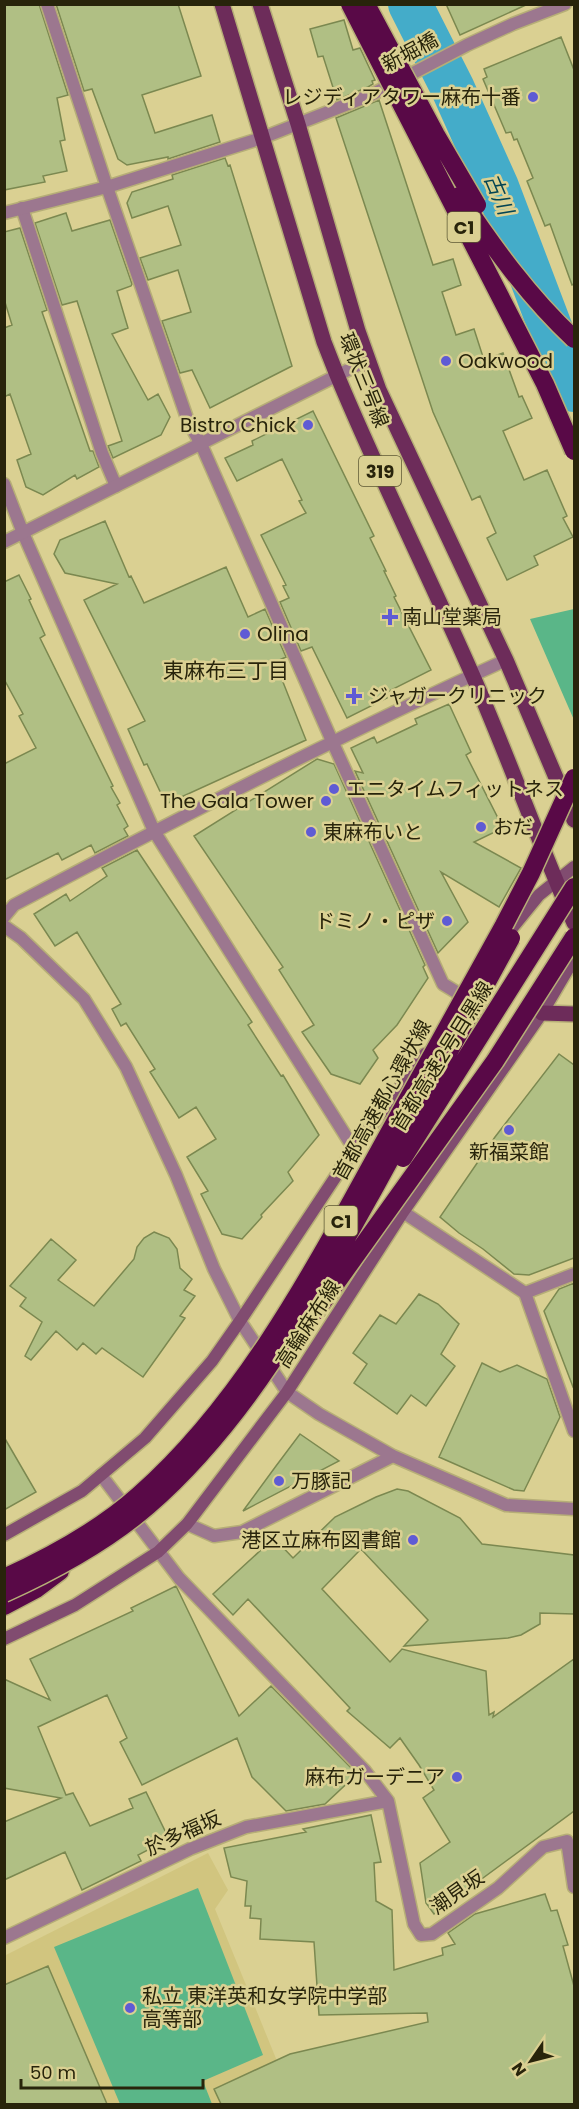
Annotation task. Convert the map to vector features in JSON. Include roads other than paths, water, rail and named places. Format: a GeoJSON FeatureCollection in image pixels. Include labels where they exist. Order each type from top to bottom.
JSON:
{"type":"FeatureCollection","features":[{"type":"Feature","properties":{"kind":"highway"},"geometry":{"type":"LineString","coordinates":[[351,4],[427,141],[478,225],[525,287],[574,339]]}},
{"type":"Feature","properties":{"kind":"highway","name":"C1"},"geometry":{"type":"LineString","coordinates":[[351,4],[545,384],[574,451]]}},
{"type":"Feature","properties":{"kind":"highway"},"geometry":{"type":"LineString","coordinates":[[365,4],[464,186],[499,238],[530,278],[574,326]]}},
{"type":"Feature","properties":{"kind":"highway","name":"C1"},"geometry":{"type":"LineString","coordinates":[[365,4],[554,378],[574,423]]}},
{"type":"Feature","properties":{"kind":"highway","name":"首都高速都心環状線"},"geometry":{"type":"LineString","coordinates":[[4,1578],[90,1532],[139,1495],[167,1469],[225,1401],[316,1267],[504,925],[531,873],[574,778]]}},
{"type":"Feature","properties":{"kind":"highway","name":"首都高速都心環状線"},"geometry":{"type":"LineString","coordinates":[[4,1593],[61,1565],[124,1525],[156,1498],[196,1458],[238,1410],[279,1352],[356,1220],[515,932],[574,807]]}},
{"type":"Feature","properties":{"kind":"highway","name":"首都高速2号目黒線"},"geometry":{"type":"LineString","coordinates":[[139,1495],[176,1462],[217,1419],[281,1341],[338,1260],[574,887]]}},
{"type":"Feature","properties":{"kind":"highway","name":"首都高速2号目黒線"},"geometry":{"type":"LineString","coordinates":[[238,1410],[282,1358],[495,1061],[574,938]]}},
{"type":"Feature","properties":{"kind":"highway"},"geometry":{"type":"LineString","coordinates":[[4,1606],[36,1589],[98,1543]]}},
{"type":"Feature","properties":{"kind":"main road","name":"環状三号線"},"geometry":{"type":"LineString","coordinates":[[222,4],[324,342],[473,675],[574,923]]}},
{"type":"Feature","properties":{"kind":"main road","name":"環状三号線"},"geometry":{"type":"LineString","coordinates":[[260,4],[368,360],[506,660],[574,820]]}},
{"type":"Feature","properties":{"kind":"main road"},"geometry":{"type":"LineString","coordinates":[[4,1535],[82,1491],[145,1438],[212,1360],[354,1149],[466,998],[506,936],[539,895],[574,867]]}},
{"type":"Feature","properties":{"kind":"main road","name":"高輪麻布線"},"geometry":{"type":"LineString","coordinates":[[4,1640],[75,1605],[158,1552],[187,1524],[287,1392],[403,1212],[542,1013],[574,959]]}},
{"type":"Feature","properties":{"kind":"main road"},"geometry":{"type":"LineString","coordinates":[[542,1013],[574,1014]]}},
{"type":"Feature","properties":{"kind":"street"},"geometry":{"type":"LineString","coordinates":[[47,4],[106,187],[188,421],[201,444],[332,741],[443,984],[466,998]]}},
{"type":"Feature","properties":{"kind":"street","name":"新堀橋"},"geometry":{"type":"LineString","coordinates":[[4,213],[106,187],[262,138],[371,95],[467,45],[565,4]]}},
{"type":"Feature","properties":{"kind":"street"},"geometry":{"type":"LineString","coordinates":[[22,208],[102,453],[116,486]]}},
{"type":"Feature","properties":{"kind":"street"},"geometry":{"type":"LineString","coordinates":[[4,542],[368,360]]}},
{"type":"Feature","properties":{"kind":"street"},"geometry":{"type":"LineString","coordinates":[[4,484],[22,533],[154,831],[354,1149]]}},
{"type":"Feature","properties":{"kind":"street"},"geometry":{"type":"LineString","coordinates":[[4,916],[14,906],[154,831],[332,741],[506,660]]}},
{"type":"Feature","properties":{"kind":"street"},"geometry":{"type":"LineString","coordinates":[[4,926],[21,938],[84,999],[126,1067],[176,1175],[214,1269],[240,1321],[287,1392],[319,1414],[393,1456],[506,1505],[574,1509]]}},
{"type":"Feature","properties":{"kind":"street"},"geometry":{"type":"LineString","coordinates":[[403,1212],[525,1293],[574,1431]]}},
{"type":"Feature","properties":{"kind":"street"},"geometry":{"type":"LineString","coordinates":[[525,1293],[574,1275]]}},
{"type":"Feature","properties":{"kind":"street"},"geometry":{"type":"LineString","coordinates":[[187,1524],[214,1536],[242,1532],[393,1456]]}},
{"type":"Feature","properties":{"kind":"street"},"geometry":{"type":"LineString","coordinates":[[101,1475],[179,1578],[365,1771],[388,1801]]}},
{"type":"Feature","properties":{"kind":"street","name":"潮見坂"},"geometry":{"type":"LineString","coordinates":[[388,1801],[414,1924],[421,1935],[432,1934],[498,1888],[543,1847],[571,1840]]}},
{"type":"Feature","properties":{"kind":"street","name":"於多福坂"},"geometry":{"type":"LineString","coordinates":[[4,1938],[190,1849],[246,1827],[388,1801]]}},
{"type":"Feature","properties":{"kind":"street"},"geometry":{"type":"LineString","coordinates":[[571,1840],[574,1887]]}},
{"type":"Feature","properties":{"kind":"waterway","name":"古川"},"geometry":{"type":"LineString","coordinates":[[410,4],[453,89],[497,187],[574,390]]}},
{"type":"Feature","properties":{"kind":"place","name":"レジディアタワー麻布十番"},"geometry":{"type":"Point","coordinates":[533,97]}},
{"type":"Feature","properties":{"kind":"place","name":"Oakwood"},"geometry":{"type":"Point","coordinates":[446,361]}},
{"type":"Feature","properties":{"kind":"place","name":"Bistro Chick"},"geometry":{"type":"Point","coordinates":[308,425]}},
{"type":"Feature","properties":{"kind":"place","name":"南山堂薬局"},"geometry":{"type":"Point","coordinates":[390,617]}},
{"type":"Feature","properties":{"kind":"place","name":"Olina"},"geometry":{"type":"Point","coordinates":[245,634]}},
{"type":"Feature","properties":{"kind":"place","name":"ジャガークリニック"},"geometry":{"type":"Point","coordinates":[354,696]}},
{"type":"Feature","properties":{"kind":"place","name":"エニタイムフィットネス"},"geometry":{"type":"Point","coordinates":[334,789]}},
{"type":"Feature","properties":{"kind":"place","name":"The Gala Tower"},"geometry":{"type":"Point","coordinates":[326,801]}},
{"type":"Feature","properties":{"kind":"place","name":"おだ"},"geometry":{"type":"Point","coordinates":[481,827]}},
{"type":"Feature","properties":{"kind":"place","name":"東麻布いと"},"geometry":{"type":"Point","coordinates":[311,832]}},
{"type":"Feature","properties":{"kind":"place","name":"ドミノ・ピザ"},"geometry":{"type":"Point","coordinates":[447,921]}},
{"type":"Feature","properties":{"kind":"place","name":"新福菜館"},"geometry":{"type":"Point","coordinates":[509,1130]}},
{"type":"Feature","properties":{"kind":"place","name":"万豚記"},"geometry":{"type":"Point","coordinates":[279,1481]}},
{"type":"Feature","properties":{"kind":"place","name":"港区立麻布図書館"},"geometry":{"type":"Point","coordinates":[413,1540]}},
{"type":"Feature","properties":{"kind":"place","name":"麻布ガーデニア"},"geometry":{"type":"Point","coordinates":[457,1777]}},
{"type":"Feature","properties":{"kind":"place","name":"私立 東洋英和女学院中学部 高等部"},"geometry":{"type":"Point","coordinates":[130,2008]}},
{"type":"Feature","properties":{"kind":"district","name":"東麻布三丁目"},"geometry":{"type":"Point","coordinates":[226,670]}}]}
